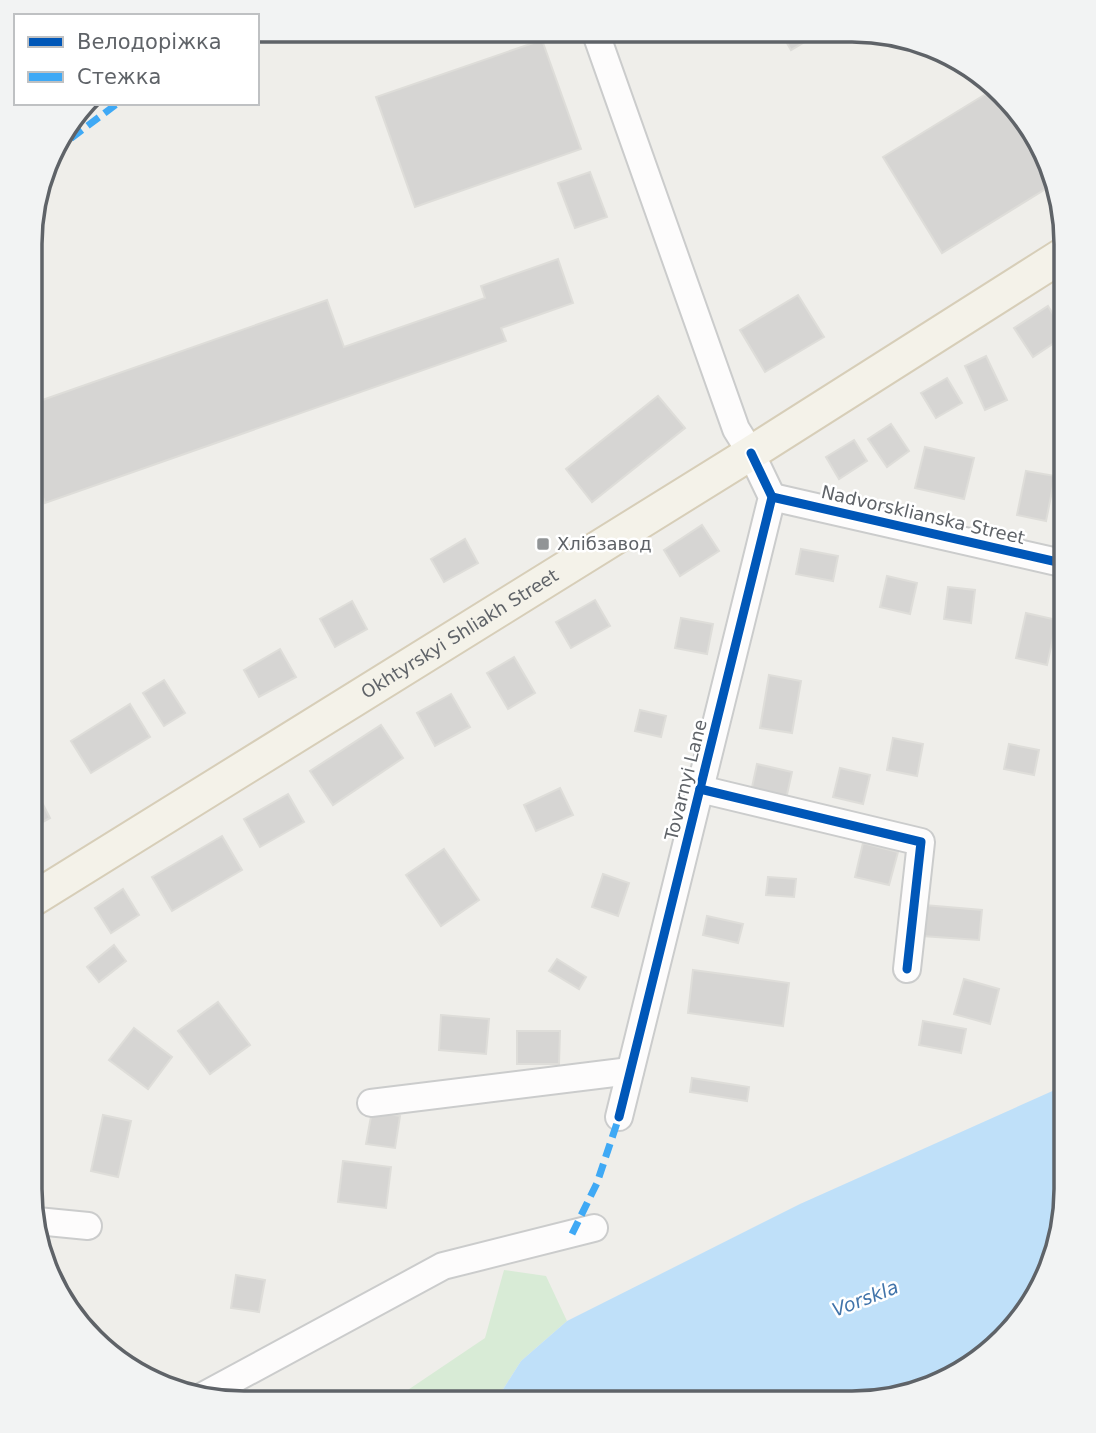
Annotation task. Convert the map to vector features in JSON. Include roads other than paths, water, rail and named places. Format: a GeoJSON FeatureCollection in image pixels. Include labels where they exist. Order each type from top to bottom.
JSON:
{"type":"FeatureCollection","features":[{"type":"Feature","properties":{"kind":"main road","name":"Okhtyrskyi Shliakh Street"},"geometry":{"type":"LineString","coordinates":[[42,894],[751,453],[1054,261]]}},
{"type":"Feature","properties":{"kind":"street"},"geometry":{"type":"LineString","coordinates":[[599,42],[736,429],[772,497]]}},
{"type":"Feature","properties":{"kind":"street","name":"Nadvorsklianska Street"},"geometry":{"type":"LineString","coordinates":[[772,497],[1054,561]]}},
{"type":"Feature","properties":{"kind":"street","name":"Tovarnyi Lane"},"geometry":{"type":"LineString","coordinates":[[619,1117],[772,497]]}},
{"type":"Feature","properties":{"kind":"street"},"geometry":{"type":"LineString","coordinates":[[700,789],[921,842],[907,969]]}},
{"type":"Feature","properties":{"kind":"street"},"geometry":{"type":"LineString","coordinates":[[371,1103],[630,1072]]}},
{"type":"Feature","properties":{"kind":"street"},"geometry":{"type":"LineString","coordinates":[[45,1223],[88,1226]]}},
{"type":"Feature","properties":{"kind":"street"},"geometry":{"type":"LineString","coordinates":[[216,1389],[443,1266],[594,1228]]}},
{"type":"Feature","properties":{"kind":"water","name":"Vorskla"},"geometry":{"type":"Polygon","coordinates":[[[1054,1090],[1054,1202],[1043,1254],[1020,1301],[1004,1322],[964,1357],[941,1370],[917,1380],[865,1391],[502,1391],[521,1361],[567,1321],[800,1204],[1054,1090]]]}},
{"type":"Feature","properties":{"kind":"place","name":"Хлібзавод"},"geometry":{"type":"Point","coordinates":[543,544]}}]}
